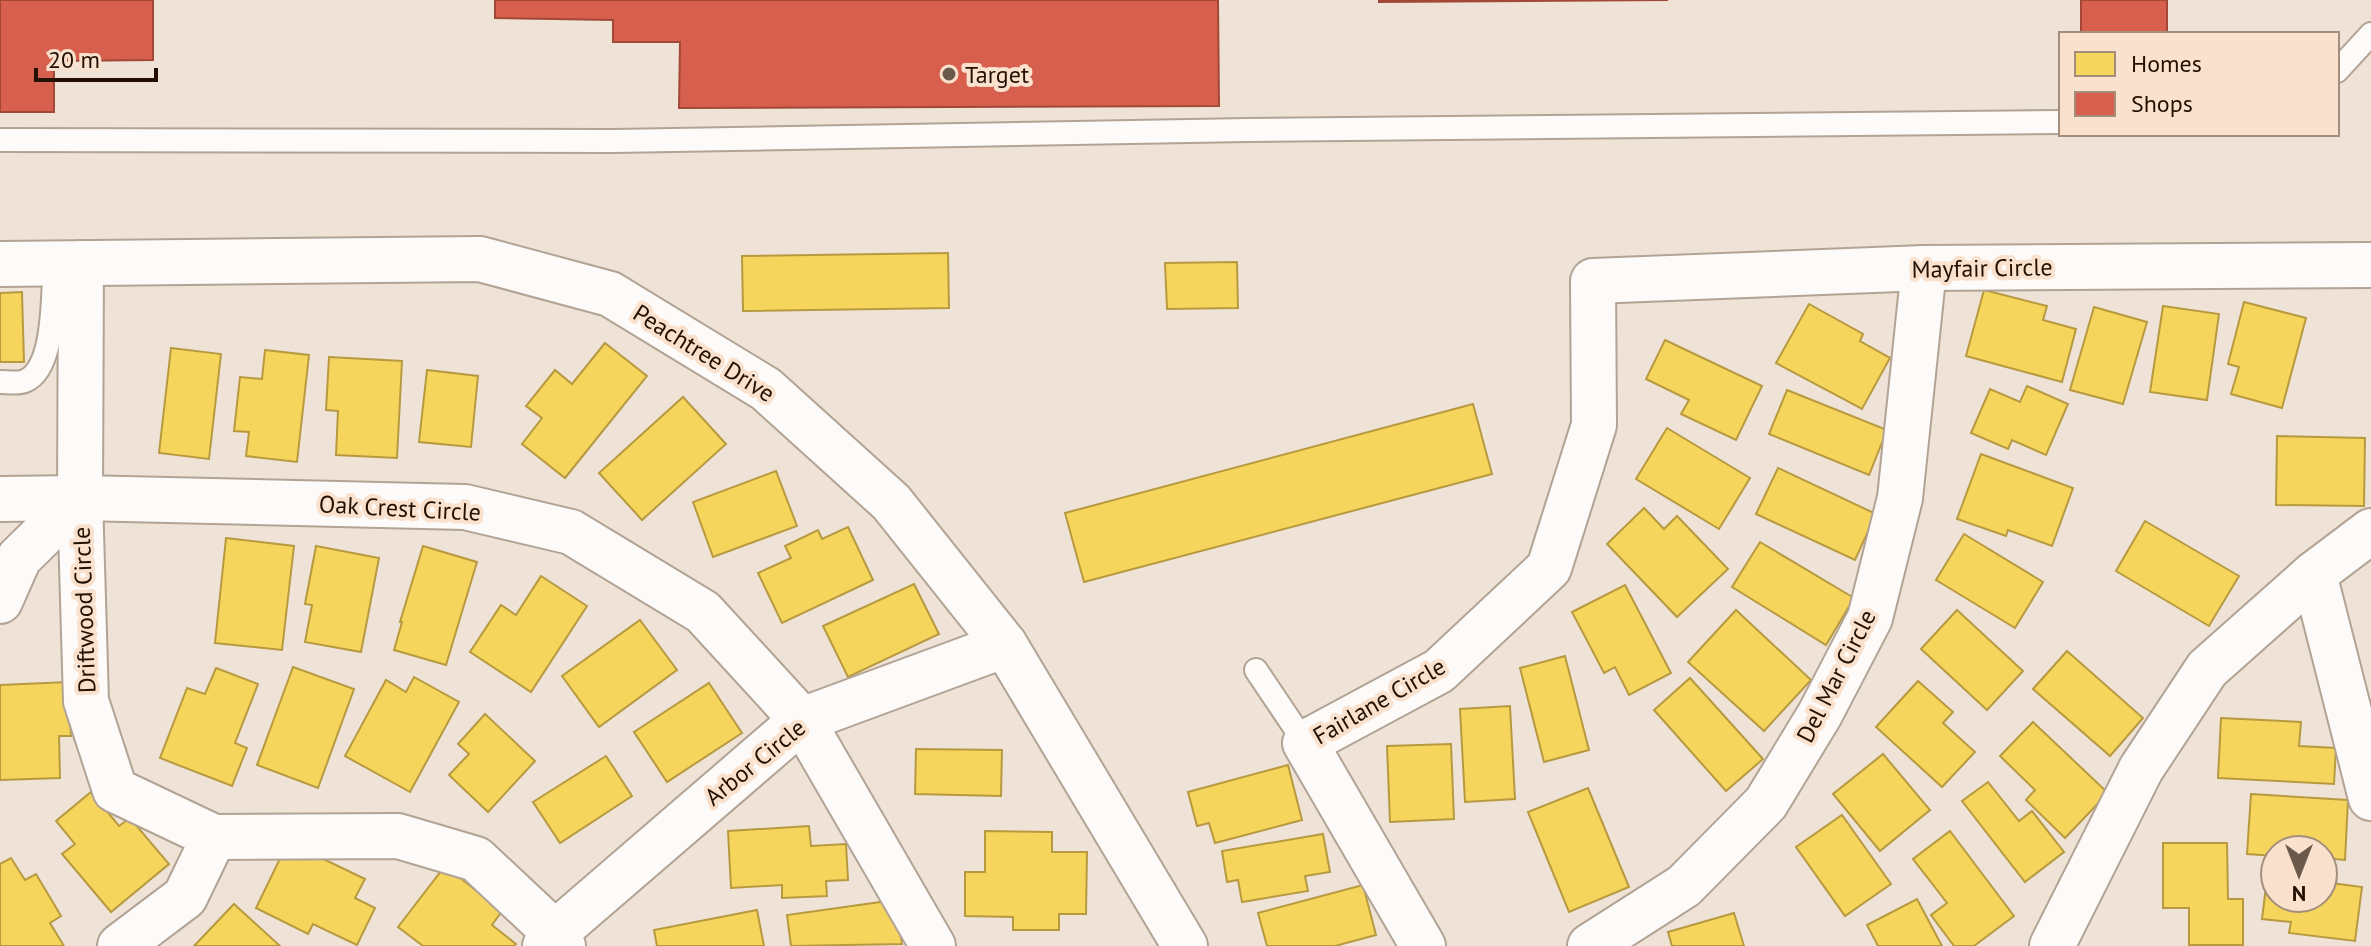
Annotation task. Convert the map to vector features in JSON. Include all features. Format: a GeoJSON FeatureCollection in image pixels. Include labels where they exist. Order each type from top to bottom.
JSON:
{"type":"FeatureCollection","features":[{"type":"Feature","properties":{"kind":"street","name":"Peachtree Drive"},"geometry":{"type":"LineString","coordinates":[[0,264],[480,259],[610,294],[766,389],[891,502],[1005,645],[1185,946]]}},
{"type":"Feature","properties":{"kind":"street","name":"Driftwood Circle"},"geometry":{"type":"LineString","coordinates":[[68,263],[86,701],[115,790],[214,837],[398,836],[476,859],[554,942]]}},
{"type":"Feature","properties":{"kind":"street","name":"Mayfair Circle"},"geometry":{"type":"LineString","coordinates":[[1593,281],[1924,268],[2371,265]]}},
{"type":"Feature","properties":{"kind":"street","name":"Del Mar Circle"},"geometry":{"type":"LineString","coordinates":[[1590,946],[1684,886],[1766,803],[1820,714],[1870,618],[1900,498],[1924,268]]}},
{"type":"Feature","properties":{"kind":"street","name":"Fairlane Circle"},"geometry":{"type":"LineString","coordinates":[[1423,946],[1305,743],[1439,671],[1549,568],[1594,425],[1593,281]]}},
{"type":"Feature","properties":{"kind":"street"},"geometry":{"type":"LineString","coordinates":[[0,601],[19,558],[80,498]]}},
{"type":"Feature","properties":{"kind":"street","name":"Oak Crest Circle"},"geometry":{"type":"LineString","coordinates":[[0,499],[465,507],[571,532],[703,612],[802,720],[933,946]]}},
{"type":"Feature","properties":{"kind":"street"},"geometry":{"type":"LineString","coordinates":[[2052,946],[2141,769],[2207,669],[2314,574],[2371,531]]}},
{"type":"Feature","properties":{"kind":"street"},"geometry":{"type":"LineString","coordinates":[[2314,574],[2371,798]]}},
{"type":"Feature","properties":{"kind":"street","name":"Arbor Circle"},"geometry":{"type":"LineString","coordinates":[[554,942],[802,720],[1005,645]]}},
{"type":"Feature","properties":{"kind":"street"},"geometry":{"type":"LineString","coordinates":[[120,946],[185,897],[214,837]]}},
{"type":"Feature","properties":{"kind":"lane"},"geometry":{"type":"LineString","coordinates":[[2339,69],[2371,34]]}},
{"type":"Feature","properties":{"kind":"lane"},"geometry":{"type":"LineString","coordinates":[[0,140],[613,141],[1247,130],[2059,122]]}},
{"type":"Feature","properties":{"kind":"lane"},"geometry":{"type":"LineString","coordinates":[[0,382],[24,382],[38,372],[46,356],[68,263]]}},
{"type":"Feature","properties":{"kind":"lane"},"geometry":{"type":"LineString","coordinates":[[1256,670],[1305,743]]}},
{"type":"Feature","properties":{"kind":"building: Homes"},"geometry":{"type":"Polygon","coordinates":[[[948,253],[949,308],[743,311],[742,256],[948,253]]]}},
{"type":"Feature","properties":{"kind":"building: Homes"},"geometry":{"type":"Polygon","coordinates":[[[1237,262],[1238,308],[1167,309],[1165,263],[1237,262]]]}},
{"type":"Feature","properties":{"kind":"building: Homes"},"geometry":{"type":"Polygon","coordinates":[[[1984,290],[2047,306],[2043,320],[2076,329],[2062,382],[1966,356],[1984,290]]]}},
{"type":"Feature","properties":{"kind":"building: Homes"},"geometry":{"type":"Polygon","coordinates":[[[22,292],[24,362],[0,362],[0,293],[22,292]]]}},
{"type":"Feature","properties":{"kind":"building: Homes"},"geometry":{"type":"Polygon","coordinates":[[[2244,302],[2306,318],[2282,408],[2231,394],[2239,367],[2228,364],[2244,302]]]}},
{"type":"Feature","properties":{"kind":"building: Homes"},"geometry":{"type":"Polygon","coordinates":[[[1809,304],[1863,334],[1860,341],[1890,358],[1862,409],[1776,363],[1809,304]]]}},
{"type":"Feature","properties":{"kind":"building: Homes"},"geometry":{"type":"Polygon","coordinates":[[[2163,306],[2219,314],[2207,400],[2150,392],[2163,306]]]}},
{"type":"Feature","properties":{"kind":"building: Homes"},"geometry":{"type":"Polygon","coordinates":[[[2094,307],[2147,322],[2123,404],[2070,390],[2094,307]]]}},
{"type":"Feature","properties":{"kind":"building: Homes"},"geometry":{"type":"Polygon","coordinates":[[[1665,340],[1762,386],[1736,440],[1681,414],[1689,400],[1646,379],[1665,340]]]}},
{"type":"Feature","properties":{"kind":"building: Homes"},"geometry":{"type":"Polygon","coordinates":[[[605,343],[647,376],[565,478],[522,444],[542,418],[526,406],[555,370],[572,384],[605,343]]]}},
{"type":"Feature","properties":{"kind":"building: Homes"},"geometry":{"type":"Polygon","coordinates":[[[171,348],[221,354],[209,459],[159,453],[171,348]]]}},
{"type":"Feature","properties":{"kind":"building: Homes"},"geometry":{"type":"Polygon","coordinates":[[[265,350],[309,355],[297,462],[246,456],[249,432],[234,431],[240,377],[262,379],[265,350]]]}},
{"type":"Feature","properties":{"kind":"building: Homes"},"geometry":{"type":"Polygon","coordinates":[[[329,357],[402,361],[397,458],[336,455],[338,411],[326,410],[329,357]]]}},
{"type":"Feature","properties":{"kind":"building: Homes"},"geometry":{"type":"Polygon","coordinates":[[[427,370],[478,376],[471,447],[419,442],[427,370]]]}},
{"type":"Feature","properties":{"kind":"building: Homes"},"geometry":{"type":"Polygon","coordinates":[[[2027,386],[2068,404],[2046,455],[2012,440],[2008,449],[1971,433],[1990,389],[2020,402],[2027,386]]]}},
{"type":"Feature","properties":{"kind":"building: Homes"},"geometry":{"type":"Polygon","coordinates":[[[1787,390],[1887,430],[1869,475],[1769,434],[1787,390]]]}},
{"type":"Feature","properties":{"kind":"building: Homes"},"geometry":{"type":"Polygon","coordinates":[[[683,397],[726,444],[642,520],[599,473],[683,397]]]}},
{"type":"Feature","properties":{"kind":"building: Homes"},"geometry":{"type":"Polygon","coordinates":[[[1473,404],[1492,474],[1084,582],[1065,513],[1473,404]]]}},
{"type":"Feature","properties":{"kind":"building: Homes"},"geometry":{"type":"Polygon","coordinates":[[[1667,428],[1750,478],[1719,529],[1636,479],[1667,428]]]}},
{"type":"Feature","properties":{"kind":"building: Homes"},"geometry":{"type":"Polygon","coordinates":[[[2277,436],[2365,438],[2364,506],[2276,505],[2277,436]]]}},
{"type":"Feature","properties":{"kind":"building: Homes"},"geometry":{"type":"Polygon","coordinates":[[[1981,454],[2073,488],[2052,546],[2008,530],[2006,536],[1957,519],[1981,454]]]}},
{"type":"Feature","properties":{"kind":"building: Homes"},"geometry":{"type":"Polygon","coordinates":[[[1778,468],[1876,514],[1855,560],[1756,514],[1778,468]]]}},
{"type":"Feature","properties":{"kind":"building: Homes"},"geometry":{"type":"Polygon","coordinates":[[[776,471],[797,526],[713,557],[693,502],[776,471]]]}},
{"type":"Feature","properties":{"kind":"building: Homes"},"geometry":{"type":"Polygon","coordinates":[[[1644,508],[1664,529],[1677,516],[1728,569],[1677,617],[1607,544],[1644,508]]]}},
{"type":"Feature","properties":{"kind":"building: Homes"},"geometry":{"type":"Polygon","coordinates":[[[2145,521],[2239,576],[2209,626],[2116,571],[2145,521]]]}},
{"type":"Feature","properties":{"kind":"building: Homes"},"geometry":{"type":"Polygon","coordinates":[[[848,527],[873,580],[782,623],[758,573],[791,558],[785,546],[818,530],[822,539],[848,527]]]}},
{"type":"Feature","properties":{"kind":"building: Homes"},"geometry":{"type":"Polygon","coordinates":[[[1964,534],[2043,582],[2015,628],[1936,580],[1964,534]]]}},
{"type":"Feature","properties":{"kind":"building: Homes"},"geometry":{"type":"Polygon","coordinates":[[[226,538],[294,546],[282,650],[215,643],[226,538]]]}},
{"type":"Feature","properties":{"kind":"building: Homes"},"geometry":{"type":"Polygon","coordinates":[[[1760,542],[1854,598],[1826,645],[1732,587],[1760,542]]]}},
{"type":"Feature","properties":{"kind":"building: Homes"},"geometry":{"type":"Polygon","coordinates":[[[316,546],[379,558],[361,652],[305,642],[312,605],[305,604],[316,546]]]}},
{"type":"Feature","properties":{"kind":"building: Homes"},"geometry":{"type":"Polygon","coordinates":[[[423,546],[477,562],[446,665],[394,650],[423,546]]]}},
{"type":"Feature","properties":{"kind":"building: Homes"},"geometry":{"type":"Polygon","coordinates":[[[541,576],[587,606],[531,692],[470,652],[501,605],[516,615],[541,576]]]}},
{"type":"Feature","properties":{"kind":"building: Homes"},"geometry":{"type":"Polygon","coordinates":[[[914,584],[939,634],[848,677],[823,626],[914,584]]]}},
{"type":"Feature","properties":{"kind":"building: Homes"},"geometry":{"type":"Polygon","coordinates":[[[1625,585],[1671,673],[1629,695],[1615,667],[1604,673],[1572,612],[1625,585]]]}},
{"type":"Feature","properties":{"kind":"building: Homes"},"geometry":{"type":"Polygon","coordinates":[[[1736,610],[1811,680],[1764,731],[1688,662],[1736,610]]]}},
{"type":"Feature","properties":{"kind":"building: Homes"},"geometry":{"type":"Polygon","coordinates":[[[1957,610],[2023,671],[1987,710],[1921,649],[1957,610]]]}},
{"type":"Feature","properties":{"kind":"building: Homes"},"geometry":{"type":"Polygon","coordinates":[[[640,620],[677,670],[599,727],[562,676],[640,620]]]}},
{"type":"Feature","properties":{"kind":"building: Homes"},"geometry":{"type":"Polygon","coordinates":[[[2067,651],[2143,718],[2110,756],[2033,689],[2067,651]]]}},
{"type":"Feature","properties":{"kind":"building: Homes"},"geometry":{"type":"Polygon","coordinates":[[[1565,656],[1589,750],[1544,762],[1520,668],[1565,656]]]}},
{"type":"Feature","properties":{"kind":"building: Homes"},"geometry":{"type":"Polygon","coordinates":[[[293,667],[354,689],[318,788],[257,765],[293,667]]]}},
{"type":"Feature","properties":{"kind":"building: Homes"},"geometry":{"type":"Polygon","coordinates":[[[216,668],[258,684],[235,743],[247,748],[232,786],[160,758],[187,688],[205,694],[216,668]]]}},
{"type":"Feature","properties":{"kind":"building: Homes"},"geometry":{"type":"Polygon","coordinates":[[[414,677],[459,702],[410,792],[345,756],[386,680],[406,692],[414,677]]]}},
{"type":"Feature","properties":{"kind":"building: Homes"},"geometry":{"type":"Polygon","coordinates":[[[1690,678],[1763,759],[1726,791],[1654,710],[1690,678]]]}},
{"type":"Feature","properties":{"kind":"building: Homes"},"geometry":{"type":"Polygon","coordinates":[[[1918,681],[1953,712],[1943,723],[1975,752],[1942,787],[1876,727],[1918,681]]]}},
{"type":"Feature","properties":{"kind":"building: Homes"},"geometry":{"type":"Polygon","coordinates":[[[68,682],[71,736],[59,736],[60,778],[0,780],[0,685],[68,682]]]}},
{"type":"Feature","properties":{"kind":"building: Homes"},"geometry":{"type":"Polygon","coordinates":[[[709,683],[742,733],[667,782],[634,732],[709,683]]]}},
{"type":"Feature","properties":{"kind":"building: Homes"},"geometry":{"type":"Polygon","coordinates":[[[1510,706],[1515,799],[1465,802],[1460,709],[1510,706]]]}},
{"type":"Feature","properties":{"kind":"building: Homes"},"geometry":{"type":"Polygon","coordinates":[[[485,714],[535,761],[488,812],[449,775],[469,754],[458,744],[485,714]]]}},
{"type":"Feature","properties":{"kind":"building: Homes"},"geometry":{"type":"Polygon","coordinates":[[[2221,718],[2301,722],[2299,746],[2336,748],[2334,784],[2218,778],[2221,718]]]}},
{"type":"Feature","properties":{"kind":"building: Homes"},"geometry":{"type":"Polygon","coordinates":[[[2033,722],[2108,793],[2065,838],[2026,800],[2035,790],[2000,756],[2033,722]]]}},
{"type":"Feature","properties":{"kind":"building: Homes"},"geometry":{"type":"Polygon","coordinates":[[[1451,744],[1454,819],[1390,822],[1387,746],[1451,744]]]}},
{"type":"Feature","properties":{"kind":"building: Homes"},"geometry":{"type":"Polygon","coordinates":[[[916,749],[1002,750],[1001,796],[915,794],[916,749]]]}},
{"type":"Feature","properties":{"kind":"building: Homes"},"geometry":{"type":"Polygon","coordinates":[[[1883,754],[1930,810],[1880,851],[1833,794],[1883,754]]]}},
{"type":"Feature","properties":{"kind":"building: Homes"},"geometry":{"type":"Polygon","coordinates":[[[606,756],[632,796],[560,843],[533,802],[606,756]]]}},
{"type":"Feature","properties":{"kind":"building: Homes"},"geometry":{"type":"Polygon","coordinates":[[[1288,765],[1302,820],[1215,843],[1209,823],[1197,826],[1188,792],[1288,765]]]}},
{"type":"Feature","properties":{"kind":"building: Homes"},"geometry":{"type":"Polygon","coordinates":[[[1988,782],[2019,821],[2032,811],[2064,852],[2025,882],[1962,801],[1988,782]]]}},
{"type":"Feature","properties":{"kind":"building: Homes"},"geometry":{"type":"Polygon","coordinates":[[[1588,788],[1629,887],[1569,912],[1528,812],[1588,788]]]}},
{"type":"Feature","properties":{"kind":"building: Homes"},"geometry":{"type":"Polygon","coordinates":[[[91,792],[119,826],[130,818],[169,864],[111,912],[62,854],[75,844],[56,821],[91,792]]]}},
{"type":"Feature","properties":{"kind":"building: Homes"},"geometry":{"type":"Polygon","coordinates":[[[2251,794],[2348,800],[2345,860],[2339,859],[2339,834],[2259,834],[2259,855],[2247,854],[2251,794]]]}},
{"type":"Feature","properties":{"kind":"building: Homes"},"geometry":{"type":"Polygon","coordinates":[[[1842,815],[1891,884],[1845,916],[1796,847],[1842,815]]]}},
{"type":"Feature","properties":{"kind":"building: Homes"},"geometry":{"type":"Polygon","coordinates":[[[809,826],[811,846],[846,844],[848,880],[826,881],[827,896],[782,898],[782,885],[731,888],[728,831],[809,826]]]}},
{"type":"Feature","properties":{"kind":"building: Homes"},"geometry":{"type":"Polygon","coordinates":[[[985,831],[1052,832],[1052,852],[1087,852],[1086,914],[1059,914],[1059,930],[1013,930],[1013,917],[965,916],[965,872],[985,872],[985,831]]]}},
{"type":"Feature","properties":{"kind":"building: Homes"},"geometry":{"type":"Polygon","coordinates":[[[1950,831],[2014,916],[1974,946],[1954,946],[1931,915],[1947,903],[1913,859],[1950,831]]]}},
{"type":"Feature","properties":{"kind":"building: Homes"},"geometry":{"type":"Polygon","coordinates":[[[1323,834],[1330,872],[1305,876],[1308,891],[1242,902],[1238,880],[1227,882],[1222,851],[1323,834]]]}},
{"type":"Feature","properties":{"kind":"building: Homes"},"geometry":{"type":"Polygon","coordinates":[[[288,842],[365,879],[355,898],[375,908],[357,945],[313,924],[308,934],[256,908],[288,842]]]}},
{"type":"Feature","properties":{"kind":"building: Homes"},"geometry":{"type":"Polygon","coordinates":[[[2163,843],[2227,843],[2228,899],[2243,899],[2243,945],[2189,945],[2189,908],[2163,908],[2163,843]]]}},
{"type":"Feature","properties":{"kind":"building: Homes"},"geometry":{"type":"Polygon","coordinates":[[[11,858],[25,880],[36,874],[61,916],[50,923],[64,946],[0,946],[0,864],[11,858]]]}},
{"type":"Feature","properties":{"kind":"building: Homes"},"geometry":{"type":"Polygon","coordinates":[[[445,866],[502,911],[492,925],[516,944],[514,946],[423,946],[398,927],[445,866]]]}},
{"type":"Feature","properties":{"kind":"building: Homes"},"geometry":{"type":"Polygon","coordinates":[[[2339,884],[2362,887],[2355,941],[2289,933],[2291,922],[2262,919],[2263,914],[2339,914],[2339,884]]]}},
{"type":"Feature","properties":{"kind":"building: Homes"},"geometry":{"type":"Polygon","coordinates":[[[1363,885],[1376,935],[1335,946],[1267,946],[1258,913],[1363,885]]]}},
{"type":"Feature","properties":{"kind":"building: Homes"},"geometry":{"type":"Polygon","coordinates":[[[1917,899],[1942,946],[1878,946],[1867,925],[1917,899]]]}},
{"type":"Feature","properties":{"kind":"building: Homes"},"geometry":{"type":"Polygon","coordinates":[[[895,900],[902,944],[791,946],[787,915],[895,900]]]}},
{"type":"Feature","properties":{"kind":"building: Homes"},"geometry":{"type":"Polygon","coordinates":[[[234,904],[280,946],[194,946],[234,904]]]}},
{"type":"Feature","properties":{"kind":"building: Homes"},"geometry":{"type":"Polygon","coordinates":[[[757,910],[764,946],[657,946],[654,930],[757,910]]]}},
{"type":"Feature","properties":{"kind":"building: Homes"},"geometry":{"type":"Polygon","coordinates":[[[1734,913],[1744,946],[1672,946],[1668,932],[1734,913]]]}},
{"type":"Feature","properties":{"kind":"building: Shops"},"geometry":{"type":"Polygon","coordinates":[[[0,0],[153,0],[153,60],[54,61],[54,112],[0,112],[0,0]]]}},
{"type":"Feature","properties":{"kind":"building: Shops","name":"Target"},"geometry":{"type":"Polygon","coordinates":[[[495,0],[1218,0],[1219,106],[679,108],[680,42],[613,42],[613,20],[495,18],[495,0]]]}},
{"type":"Feature","properties":{"kind":"building: Shops"},"geometry":{"type":"Polygon","coordinates":[[[1379,0],[1668,0],[1379,2],[1379,0]]]}},
{"type":"Feature","properties":{"kind":"building: Shops"},"geometry":{"type":"Polygon","coordinates":[[[2081,0],[2167,0],[2167,32],[2081,32],[2081,0]]]}},
{"type":"Feature","properties":{"kind":"place","name":"Target"},"geometry":{"type":"Point","coordinates":[949,74]}}]}
